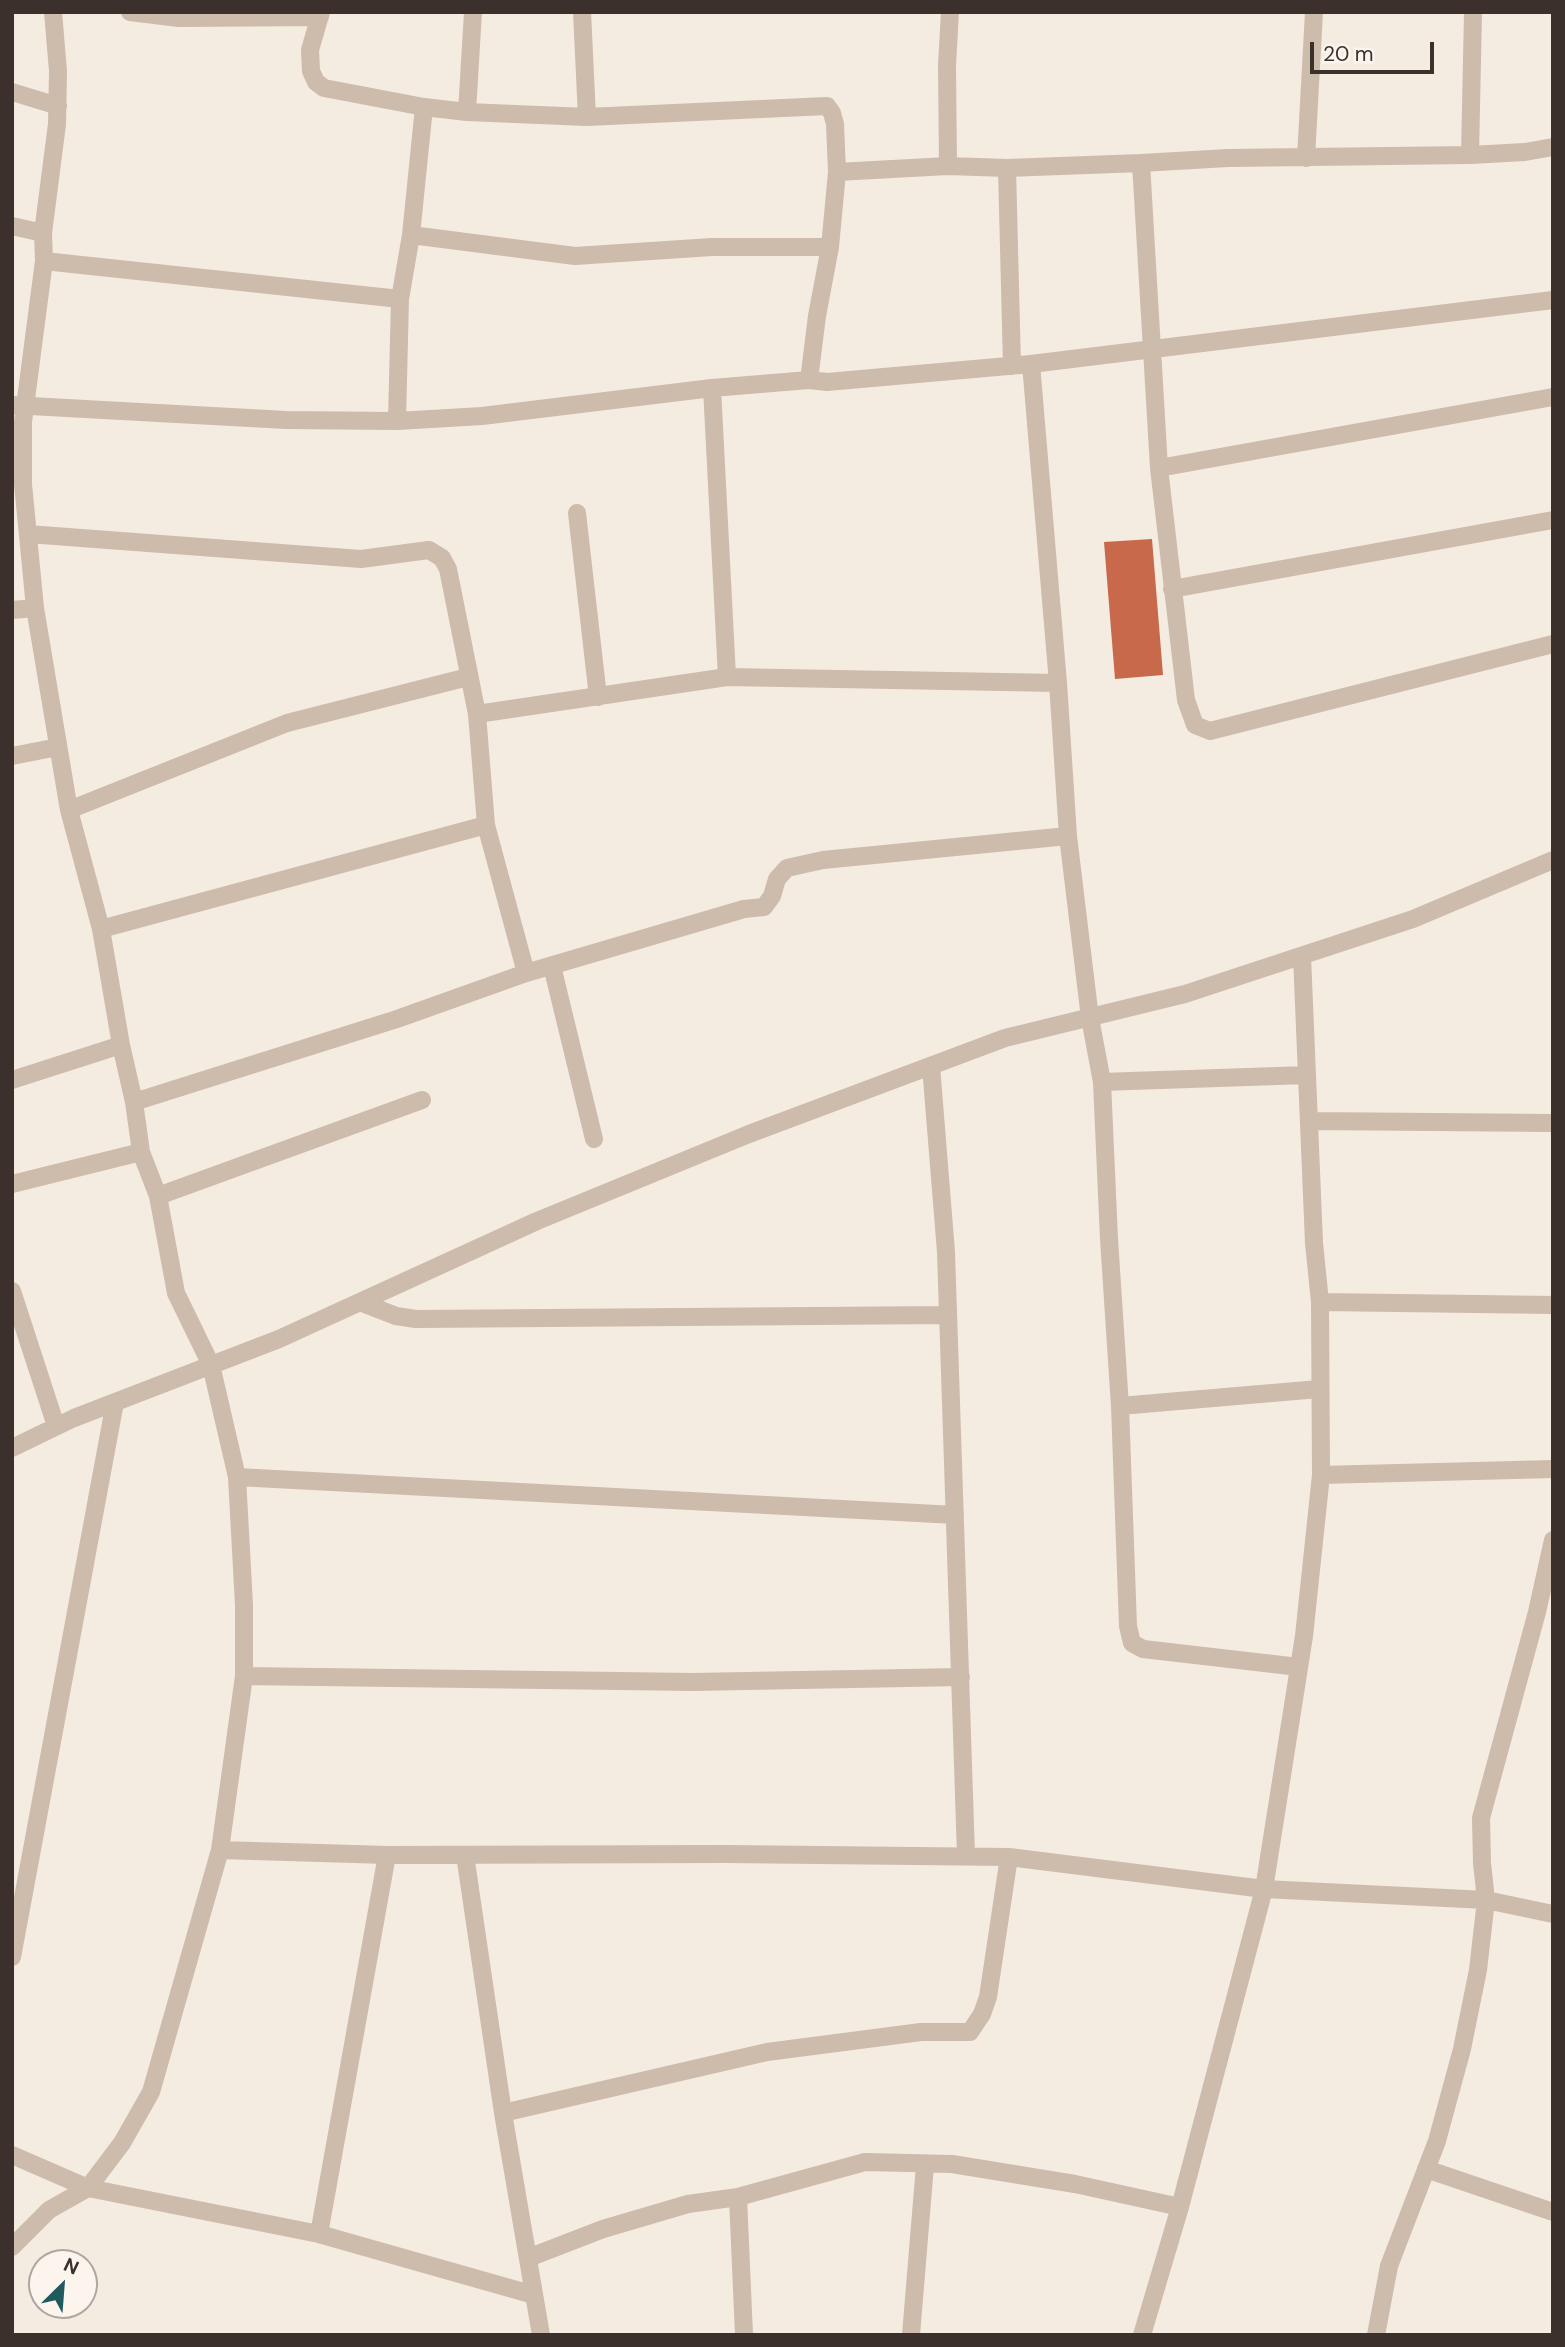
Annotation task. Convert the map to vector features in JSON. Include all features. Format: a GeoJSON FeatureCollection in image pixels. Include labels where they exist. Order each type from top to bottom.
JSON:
{"type":"FeatureCollection","features":[{"type":"Feature","properties":{"kind":"street"},"geometry":{"type":"LineString","coordinates":[[12,2247],[49,2210],[88,2188],[122,2143],[151,2092],[220,1850],[244,1676],[244,1605],[237,1477],[211,1365],[176,1293],[158,1196],[141,1152],[101,929],[69,810],[35,608],[23,484],[19,406],[44,261],[43,233],[58,106],[53,12]]}},
{"type":"Feature","properties":{"kind":"street"},"geometry":{"type":"LineString","coordinates":[[130,12],[179,15],[321,15],[310,50],[311,71],[316,82],[324,88],[424,107],[467,112],[587,117],[827,106],[835,124],[837,173],[830,247],[809,380]]}},
{"type":"Feature","properties":{"kind":"street"},"geometry":{"type":"LineString","coordinates":[[467,112],[473,12]]}},
{"type":"Feature","properties":{"kind":"street"},"geometry":{"type":"LineString","coordinates":[[582,12],[587,117]]}},
{"type":"Feature","properties":{"kind":"street"},"geometry":{"type":"LineString","coordinates":[[948,166],[947,65],[950,12]]}},
{"type":"Feature","properties":{"kind":"street"},"geometry":{"type":"LineString","coordinates":[[1306,158],[1314,12]]}},
{"type":"Feature","properties":{"kind":"street"},"geometry":{"type":"LineString","coordinates":[[1470,155],[1473,12]]}},
{"type":"Feature","properties":{"kind":"street"},"geometry":{"type":"LineString","coordinates":[[12,92],[58,106]]}},
{"type":"Feature","properties":{"kind":"street"},"geometry":{"type":"LineString","coordinates":[[397,421],[400,299],[411,235],[424,107]]}},
{"type":"Feature","properties":{"kind":"street"},"geometry":{"type":"LineString","coordinates":[[837,173],[948,166],[1007,168],[1228,158],[1470,155],[1525,152],[1553,147]]}},
{"type":"Feature","properties":{"kind":"street"},"geometry":{"type":"LineString","coordinates":[[1141,163],[1159,468],[1186,700],[1195,725],[1210,731],[1553,644]]}},
{"type":"Feature","properties":{"kind":"street"},"geometry":{"type":"LineString","coordinates":[[1007,168],[1012,366]]}},
{"type":"Feature","properties":{"kind":"street"},"geometry":{"type":"LineString","coordinates":[[12,226],[43,233]]}},
{"type":"Feature","properties":{"kind":"street"},"geometry":{"type":"LineString","coordinates":[[411,235],[575,256],[712,247],[830,247]]}},
{"type":"Feature","properties":{"kind":"street"},"geometry":{"type":"LineString","coordinates":[[44,261],[400,299]]}},
{"type":"Feature","properties":{"kind":"street"},"geometry":{"type":"LineString","coordinates":[[19,406],[286,419],[397,421],[482,416],[712,388],[809,380],[827,382],[1031,364],[1553,300]]}},
{"type":"Feature","properties":{"kind":"street"},"geometry":{"type":"LineString","coordinates":[[1031,364],[1068,836],[1090,1018],[1102,1082],[1120,1406],[1128,1626],[1132,1643],[1143,1649],[1299,1667]]}},
{"type":"Feature","properties":{"kind":"street"},"geometry":{"type":"LineString","coordinates":[[712,388],[727,677]]}},
{"type":"Feature","properties":{"kind":"street"},"geometry":{"type":"LineString","coordinates":[[1159,468],[1553,397]]}},
{"type":"Feature","properties":{"kind":"street"},"geometry":{"type":"LineString","coordinates":[[577,513],[598,697]]}},
{"type":"Feature","properties":{"kind":"street"},"geometry":{"type":"LineString","coordinates":[[1172,589],[1553,520]]}},
{"type":"Feature","properties":{"kind":"street"},"geometry":{"type":"LineString","coordinates":[[28,534],[362,559],[429,550],[442,558],[448,569],[477,714],[486,825],[526,973]]}},
{"type":"Feature","properties":{"kind":"street"},"geometry":{"type":"LineString","coordinates":[[12,610],[35,608]]}},
{"type":"Feature","properties":{"kind":"street"},"geometry":{"type":"LineString","coordinates":[[69,810],[287,723],[468,677]]}},
{"type":"Feature","properties":{"kind":"street"},"geometry":{"type":"LineString","coordinates":[[477,714],[727,677],[1058,683]]}},
{"type":"Feature","properties":{"kind":"street"},"geometry":{"type":"LineString","coordinates":[[12,755],[58,747]]}},
{"type":"Feature","properties":{"kind":"street"},"geometry":{"type":"LineString","coordinates":[[101,929],[486,825]]}},
{"type":"Feature","properties":{"kind":"street"},"geometry":{"type":"LineString","coordinates":[[134,1102],[397,1019],[526,973],[744,909],[764,907],[772,896],[777,879],[787,868],[823,860],[1068,836]]}},
{"type":"Feature","properties":{"kind":"street"},"geometry":{"type":"LineString","coordinates":[[12,1448],[56,1426],[279,1339],[562,1211],[749,1134],[1005,1038],[1185,994],[1413,919],[1553,860]]}},
{"type":"Feature","properties":{"kind":"street"},"geometry":{"type":"LineString","coordinates":[[1142,2335],[1180,2207],[1264,1889],[1304,1636],[1321,1475],[1320,1301],[1314,1243],[1302,956]]}},
{"type":"Feature","properties":{"kind":"street"},"geometry":{"type":"LineString","coordinates":[[552,966],[594,1139]]}},
{"type":"Feature","properties":{"kind":"street"},"geometry":{"type":"LineString","coordinates":[[12,1080],[121,1045]]}},
{"type":"Feature","properties":{"kind":"street"},"geometry":{"type":"LineString","coordinates":[[931,1066],[946,1252],[966,1855]]}},
{"type":"Feature","properties":{"kind":"street"},"geometry":{"type":"LineString","coordinates":[[1102,1082],[1306,1075]]}},
{"type":"Feature","properties":{"kind":"street"},"geometry":{"type":"LineString","coordinates":[[158,1196],[422,1100]]}},
{"type":"Feature","properties":{"kind":"street"},"geometry":{"type":"LineString","coordinates":[[1310,1121],[1553,1123]]}},
{"type":"Feature","properties":{"kind":"street"},"geometry":{"type":"LineString","coordinates":[[12,1184],[141,1152]]}},
{"type":"Feature","properties":{"kind":"street"},"geometry":{"type":"LineString","coordinates":[[12,1291],[56,1426]]}},
{"type":"Feature","properties":{"kind":"street"},"geometry":{"type":"LineString","coordinates":[[1320,1301],[1553,1305]]}},
{"type":"Feature","properties":{"kind":"street"},"geometry":{"type":"LineString","coordinates":[[360,1302],[396,1316],[416,1319],[947,1315]]}},
{"type":"Feature","properties":{"kind":"street"},"geometry":{"type":"LineString","coordinates":[[1120,1406],[1319,1389]]}},
{"type":"Feature","properties":{"kind":"street"},"geometry":{"type":"LineString","coordinates":[[12,1957],[115,1402]]}},
{"type":"Feature","properties":{"kind":"street"},"geometry":{"type":"LineString","coordinates":[[1321,1475],[1553,1469]]}},
{"type":"Feature","properties":{"kind":"street"},"geometry":{"type":"LineString","coordinates":[[237,1477],[955,1515]]}},
{"type":"Feature","properties":{"kind":"street"},"geometry":{"type":"LineString","coordinates":[[1376,2335],[1389,2266],[1437,2141],[1462,2049],[1478,1970],[1486,1900],[1481,1818],[1553,1540]]}},
{"type":"Feature","properties":{"kind":"street"},"geometry":{"type":"LineString","coordinates":[[244,1676],[693,1682],[961,1677]]}},
{"type":"Feature","properties":{"kind":"street"},"geometry":{"type":"LineString","coordinates":[[220,1850],[387,1855],[1009,1857],[1264,1889],[1486,1900],[1553,1914]]}},
{"type":"Feature","properties":{"kind":"street"},"geometry":{"type":"LineString","coordinates":[[319,2234],[387,1855]]}},
{"type":"Feature","properties":{"kind":"street"},"geometry":{"type":"LineString","coordinates":[[466,1855],[503,2113],[541,2335]]}},
{"type":"Feature","properties":{"kind":"street"},"geometry":{"type":"LineString","coordinates":[[503,2113],[767,2052],[921,2032],[970,2032],[982,2014],[988,1997],[1009,1857]]}},
{"type":"Feature","properties":{"kind":"street"},"geometry":{"type":"LineString","coordinates":[[12,2155],[88,2188],[319,2234],[534,2295]]}},
{"type":"Feature","properties":{"kind":"street"},"geometry":{"type":"LineString","coordinates":[[528,2258],[603,2228],[676,2207],[738,2197],[864,2162],[952,2164],[1061,2182],[1180,2207]]}},
{"type":"Feature","properties":{"kind":"street"},"geometry":{"type":"LineString","coordinates":[[911,2335],[925,2165]]}},
{"type":"Feature","properties":{"kind":"street"},"geometry":{"type":"LineString","coordinates":[[1426,2169],[1553,2212]]}},
{"type":"Feature","properties":{"kind":"street"},"geometry":{"type":"LineString","coordinates":[[738,2197],[744,2335]]}},
{"type":"Feature","properties":{"kind":"building"},"geometry":{"type":"Polygon","coordinates":[[[1152,539],[1163,675],[1115,679],[1104,542],[1152,539]]]}}]}
